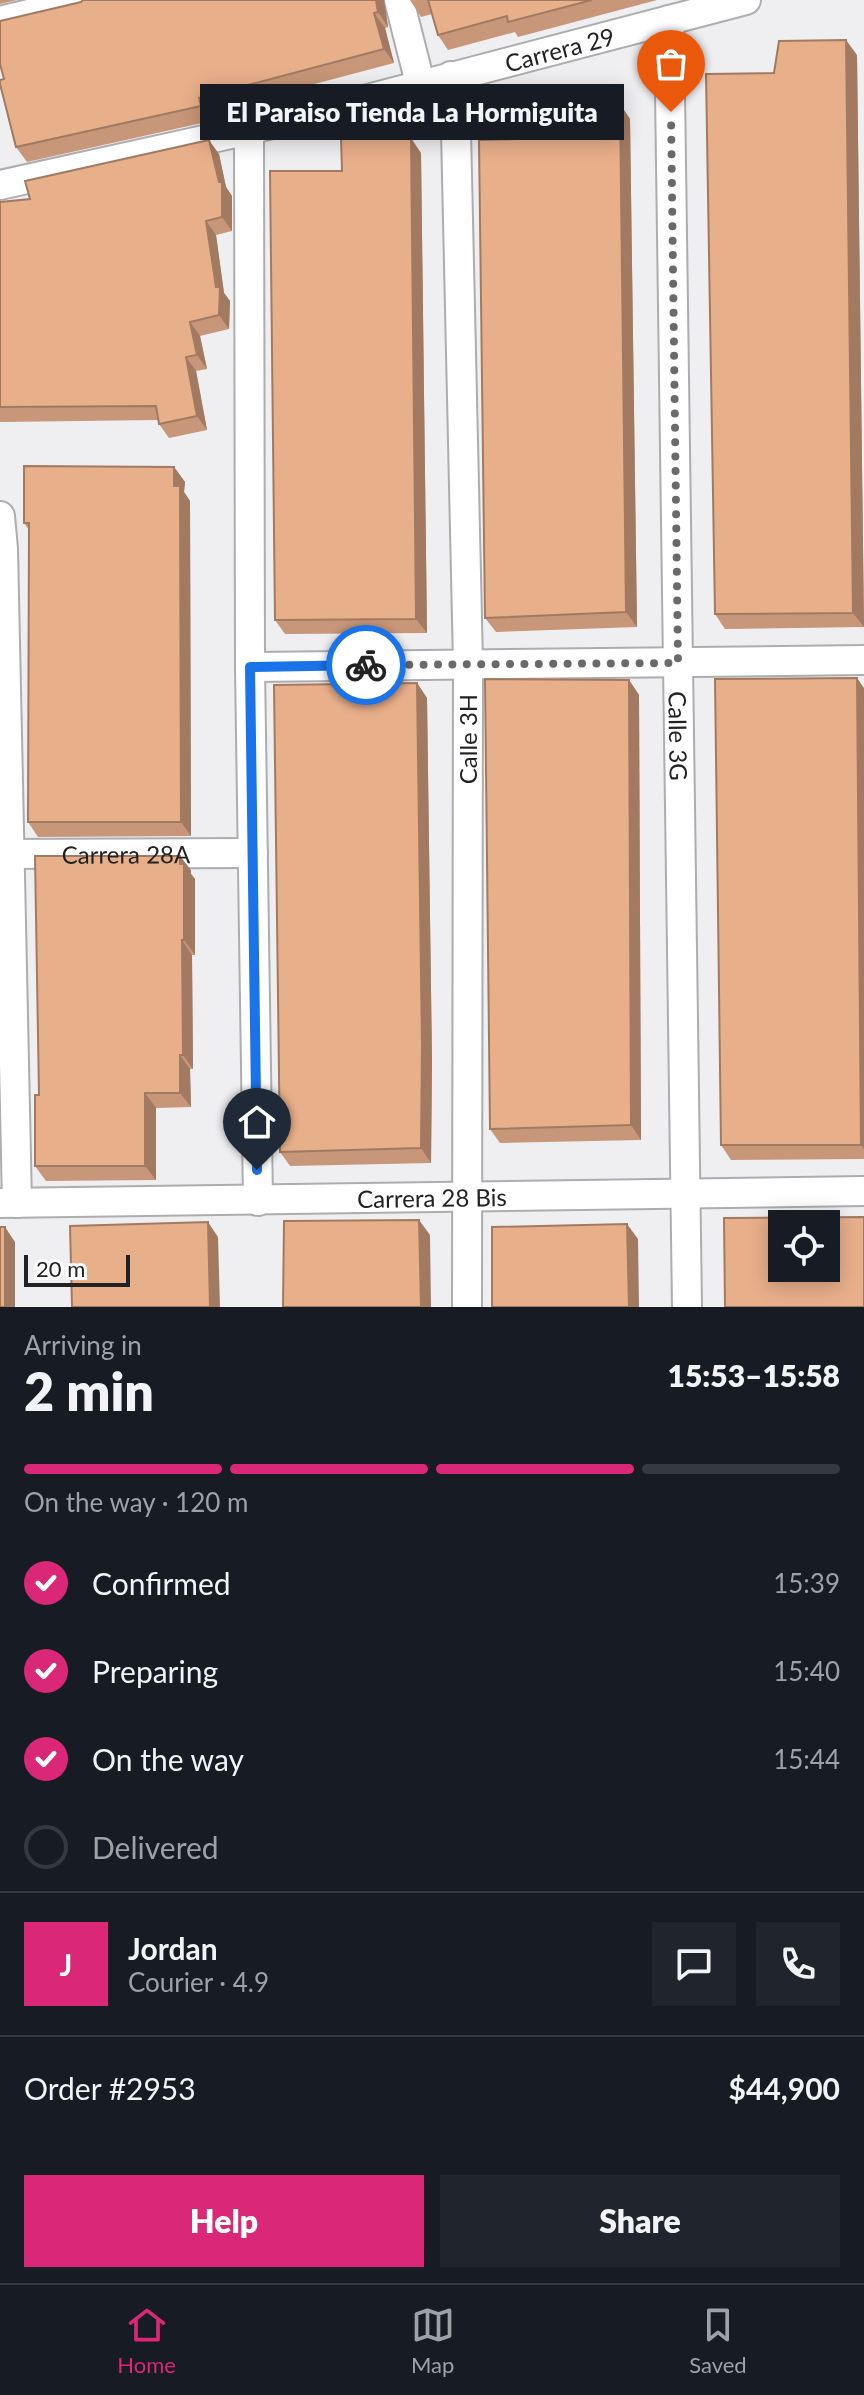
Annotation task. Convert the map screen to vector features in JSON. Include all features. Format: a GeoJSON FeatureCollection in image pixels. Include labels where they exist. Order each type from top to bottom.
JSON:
{"type":"FeatureCollection","features":[{"type":"Feature","properties":{"kind":"street"},"geometry":{"type":"LineString","coordinates":[[0,21],[87,0]]}},
{"type":"Feature","properties":{"kind":"street"},"geometry":{"type":"LineString","coordinates":[[399,0],[420,83]]}},
{"type":"Feature","properties":{"kind":"street","name":"Carrera 29"},"geometry":{"type":"LineString","coordinates":[[1,183],[249,130],[746,0]]}},
{"type":"Feature","properties":{"kind":"street","name":"Calle 3G"},"geometry":{"type":"LineString","coordinates":[[669,20],[687,1307]]}},
{"type":"Feature","properties":{"kind":"street","name":"Calle 3H"},"geometry":{"type":"LineString","coordinates":[[451,76],[456,131],[468,663],[467,1307]]}},
{"type":"Feature","properties":{"kind":"street"},"geometry":{"type":"LineString","coordinates":[[249,130],[250,667],[258,1201]]}},
{"type":"Feature","properties":{"kind":"street"},"geometry":{"type":"LineString","coordinates":[[0,516],[3,549],[8,1203]]}},
{"type":"Feature","properties":{"kind":"street"},"geometry":{"type":"LineString","coordinates":[[250,667],[864,660]]}},
{"type":"Feature","properties":{"kind":"street","name":"Carrera 28A"},"geometry":{"type":"LineString","coordinates":[[6,853],[253,853]]}},
{"type":"Feature","properties":{"kind":"street","name":"Carrera 28 Bis"},"geometry":{"type":"LineString","coordinates":[[8,1203],[864,1191]]}},
{"type":"Feature","properties":{"kind":"building"},"geometry":{"type":"Polygon","coordinates":[[[83,0],[376,0],[378,12],[374,13],[384,49],[199,98],[201,106],[16,147],[0,84],[0,80],[4,79],[0,64],[0,21],[83,0]]]}},
{"type":"Feature","properties":{"kind":"building"},"geometry":{"type":"Polygon","coordinates":[[[428,0],[592,0],[508,22],[507,16],[438,35],[428,0]]]}},
{"type":"Feature","properties":{"kind":"building"},"geometry":{"type":"Polygon","coordinates":[[[846,40],[853,613],[715,614],[706,74],[774,73],[779,41],[846,40]]]}},
{"type":"Feature","properties":{"kind":"building"},"geometry":{"type":"Polygon","coordinates":[[[620,104],[626,612],[485,618],[479,140],[551,138],[549,106],[620,104]]]}},
{"type":"Feature","properties":{"kind":"building"},"geometry":{"type":"Polygon","coordinates":[[[341,138],[411,138],[416,619],[275,620],[270,171],[342,171],[341,138]]]}},
{"type":"Feature","properties":{"kind":"building"},"geometry":{"type":"Polygon","coordinates":[[[209,140],[219,182],[222,182],[222,217],[206,221],[216,287],[220,287],[219,315],[190,322],[197,355],[186,357],[197,416],[159,424],[156,406],[0,407],[0,202],[30,199],[25,181],[209,140]]]}},
{"type":"Feature","properties":{"kind":"building"},"geometry":{"type":"Polygon","coordinates":[[[24,466],[174,467],[174,486],[180,486],[181,822],[28,822],[29,523],[24,523],[24,466]]]}},
{"type":"Feature","properties":{"kind":"building"},"geometry":{"type":"Polygon","coordinates":[[[857,678],[861,1145],[721,1145],[715,679],[857,678]]]}},
{"type":"Feature","properties":{"kind":"building"},"geometry":{"type":"Polygon","coordinates":[[[485,679],[629,680],[631,1125],[490,1129],[485,679]]]}},
{"type":"Feature","properties":{"kind":"building"},"geometry":{"type":"Polygon","coordinates":[[[417,683],[421,1148],[280,1152],[274,685],[417,683]]]}},
{"type":"Feature","properties":{"kind":"building"},"geometry":{"type":"Polygon","coordinates":[[[35,856],[180,856],[180,864],[184,864],[180,1093],[145,1093],[145,1166],[35,1166],[35,1095],[39,1095],[35,856]]]}},
{"type":"Feature","properties":{"kind":"building"},"geometry":{"type":"Polygon","coordinates":[[[840,1217],[864,1217],[864,1307],[725,1307],[724,1218],[768,1218],[768,1282],[840,1282],[840,1217]]]}},
{"type":"Feature","properties":{"kind":"building"},"geometry":{"type":"Polygon","coordinates":[[[419,1220],[421,1307],[283,1307],[284,1221],[419,1220]]]}},
{"type":"Feature","properties":{"kind":"building"},"geometry":{"type":"Polygon","coordinates":[[[208,1222],[210,1307],[72,1307],[70,1226],[208,1222]]]}},
{"type":"Feature","properties":{"kind":"building"},"geometry":{"type":"Polygon","coordinates":[[[627,1224],[629,1307],[492,1307],[492,1227],[627,1224]]]}},
{"type":"Feature","properties":{"kind":"building"},"geometry":{"type":"Polygon","coordinates":[[[0,1227],[5,1227],[5,1307],[0,1307],[0,1227]]]}},
{"type":"Feature","properties":{"kind":"way so far"},"geometry":{"type":"LineString","coordinates":[[366,665],[678,663],[671,112]]}},
{"type":"Feature","properties":{"kind":"place","name":"El Paraiso Tienda La Hormiguita"},"geometry":{"type":"Point","coordinates":[671,112]}},
{"type":"Feature","properties":{"kind":"route"},"geometry":{"type":"LineString","coordinates":[[257,1170],[250,667],[366,665]]}}]}
